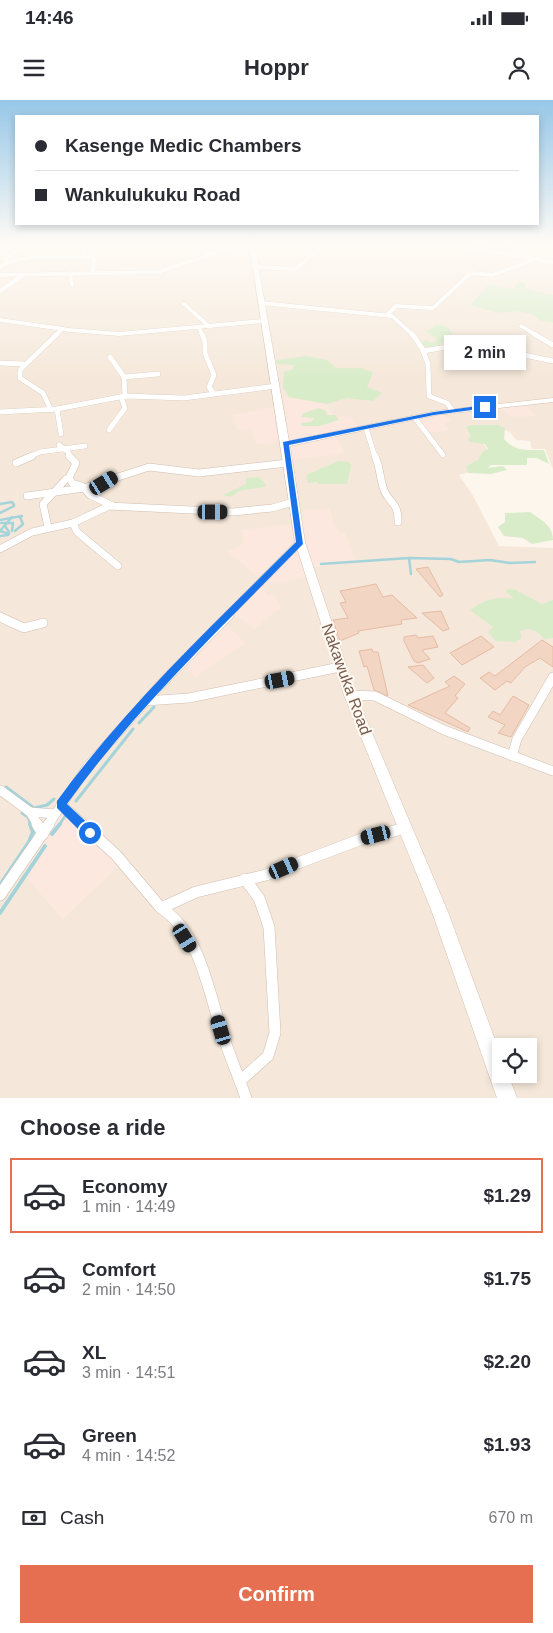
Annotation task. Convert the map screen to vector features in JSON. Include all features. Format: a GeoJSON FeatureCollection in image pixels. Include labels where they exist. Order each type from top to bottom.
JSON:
{"type":"FeatureCollection","features":[{"type":"Feature","properties":{"kind":"main road","name":"Nakawuka Road"},"geometry":{"type":"LineString","coordinates":[[258,289],[276,386],[300,542],[350,695],[440,912],[508,1098]]}},
{"type":"Feature","properties":{"kind":"main road"},"geometry":{"type":"LineString","coordinates":[[285,444],[453,411],[553,400]]}},
{"type":"Feature","properties":{"kind":"street"},"geometry":{"type":"LineString","coordinates":[[388,314],[396,306],[433,308],[454,289]]}},
{"type":"Feature","properties":{"kind":"street"},"geometry":{"type":"LineString","coordinates":[[261,303],[388,314],[404,325],[423,351],[429,373],[426,385],[429,396],[447,402],[453,411]]}},
{"type":"Feature","properties":{"kind":"street"},"geometry":{"type":"LineString","coordinates":[[184,304],[210,326]]}},
{"type":"Feature","properties":{"kind":"street"},"geometry":{"type":"LineString","coordinates":[[0,320],[62,329],[119,334],[263,321]]}},
{"type":"Feature","properties":{"kind":"street"},"geometry":{"type":"LineString","coordinates":[[1,327],[7,321]]}},
{"type":"Feature","properties":{"kind":"street"},"geometry":{"type":"LineString","coordinates":[[521,326],[553,345]]}},
{"type":"Feature","properties":{"kind":"street"},"geometry":{"type":"LineString","coordinates":[[199,327],[206,342],[205,353],[214,375],[209,387],[213,393]]}},
{"type":"Feature","properties":{"kind":"street"},"geometry":{"type":"LineString","coordinates":[[61,434],[54,410],[43,393],[20,378],[21,368],[24,364],[62,329]]}},
{"type":"Feature","properties":{"kind":"street"},"geometry":{"type":"LineString","coordinates":[[423,351],[483,341],[500,350],[553,361]]}},
{"type":"Feature","properties":{"kind":"street"},"geometry":{"type":"LineString","coordinates":[[109,430],[125,408],[123,396],[124,377],[110,357]]}},
{"type":"Feature","properties":{"kind":"street"},"geometry":{"type":"LineString","coordinates":[[0,363],[24,364]]}},
{"type":"Feature","properties":{"kind":"street"},"geometry":{"type":"LineString","coordinates":[[124,377],[158,374]]}},
{"type":"Feature","properties":{"kind":"street"},"geometry":{"type":"LineString","coordinates":[[0,412],[54,410],[123,396],[184,398],[276,386]]}},
{"type":"Feature","properties":{"kind":"street"},"geometry":{"type":"LineString","coordinates":[[414,418],[443,455]]}},
{"type":"Feature","properties":{"kind":"street"},"geometry":{"type":"LineString","coordinates":[[366,428],[370,448],[381,469],[384,491],[392,499],[398,510],[398,522]]}},
{"type":"Feature","properties":{"kind":"street"},"geometry":{"type":"LineString","coordinates":[[59,445],[68,452],[76,463],[69,478],[72,483],[84,488],[90,495],[113,506]]}},
{"type":"Feature","properties":{"kind":"street"},"geometry":{"type":"LineString","coordinates":[[16,464],[40,452],[85,446]]}},
{"type":"Feature","properties":{"kind":"street"},"geometry":{"type":"LineString","coordinates":[[27,496],[84,488],[149,467],[199,473],[288,464]]}},
{"type":"Feature","properties":{"kind":"street"},"geometry":{"type":"LineString","coordinates":[[48,527],[43,504],[66,479]]}},
{"type":"Feature","properties":{"kind":"street"},"geometry":{"type":"LineString","coordinates":[[0,549],[27,534],[48,527],[73,523],[100,508],[113,506],[162,510],[233,512],[272,508],[294,502]]}},
{"type":"Feature","properties":{"kind":"street"},"geometry":{"type":"LineString","coordinates":[[73,523],[76,532],[118,566]]}},
{"type":"Feature","properties":{"kind":"street"},"geometry":{"type":"LineString","coordinates":[[0,896],[88,766],[145,701],[300,542]]}},
{"type":"Feature","properties":{"kind":"street"},"geometry":{"type":"LineString","coordinates":[[0,617],[24,628],[43,623]]}},
{"type":"Feature","properties":{"kind":"street"},"geometry":{"type":"LineString","coordinates":[[145,701],[189,698],[340,667]]}},
{"type":"Feature","properties":{"kind":"street"},"geometry":{"type":"LineString","coordinates":[[512,756],[517,739],[553,677]]}},
{"type":"Feature","properties":{"kind":"street"},"geometry":{"type":"LineString","coordinates":[[350,695],[375,696],[444,730],[553,771]]}},
{"type":"Feature","properties":{"kind":"street"},"geometry":{"type":"LineString","coordinates":[[0,790],[30,812],[43,834]]}},
{"type":"Feature","properties":{"kind":"street"},"geometry":{"type":"LineString","coordinates":[[30,812],[58,809],[116,855],[160,908],[175,917],[201,963],[221,1030],[246,1098]]}},
{"type":"Feature","properties":{"kind":"street"},"geometry":{"type":"LineString","coordinates":[[160,908],[196,892],[266,875],[362,839],[406,828]]}},
{"type":"Feature","properties":{"kind":"street"},"geometry":{"type":"LineString","coordinates":[[240,1080],[268,1056],[275,1033],[269,927],[259,898],[245,879]]}},
{"type":"Feature","properties":{"kind":"shaded area"},"geometry":{"type":"Polygon","coordinates":[[[0,289],[553,289],[553,469],[545,449],[532,449],[530,441],[516,440],[510,432],[495,426],[479,437],[490,454],[480,469],[459,475],[472,494],[499,546],[553,548],[553,1098],[0,1098],[0,289]]]}},
{"type":"Feature","properties":{"kind":"shaded area"},"geometry":{"type":"Polygon","coordinates":[[[284,397],[327,404],[334,419],[350,416],[359,428],[290,441],[284,397]]]}},
{"type":"Feature","properties":{"kind":"shaded area"},"geometry":{"type":"Polygon","coordinates":[[[523,403],[535,416],[512,417],[501,407],[523,403]]]}},
{"type":"Feature","properties":{"kind":"shaded area"},"geometry":{"type":"Polygon","coordinates":[[[276,407],[282,439],[270,444],[256,443],[251,428],[237,430],[233,415],[276,407]]]}},
{"type":"Feature","properties":{"kind":"shaded area"},"geometry":{"type":"Polygon","coordinates":[[[444,414],[451,421],[444,423],[449,430],[428,433],[416,419],[444,414]]]}},
{"type":"Feature","properties":{"kind":"shaded area"},"geometry":{"type":"Polygon","coordinates":[[[336,435],[344,453],[291,460],[290,445],[336,435]]]}},
{"type":"Feature","properties":{"kind":"shaded area"},"geometry":{"type":"Polygon","coordinates":[[[330,509],[334,525],[340,533],[345,532],[356,563],[314,567],[308,552],[299,510],[330,509]]]}},
{"type":"Feature","properties":{"kind":"shaded area"},"geometry":{"type":"Polygon","coordinates":[[[291,524],[294,542],[260,578],[228,552],[244,543],[241,527],[242,530],[291,524]]]}},
{"type":"Feature","properties":{"kind":"shaded area"},"geometry":{"type":"Polygon","coordinates":[[[297,553],[300,555],[307,577],[263,585],[266,595],[274,595],[282,609],[275,611],[255,629],[234,614],[292,554],[297,553]]]}},
{"type":"Feature","properties":{"kind":"shaded area"},"geometry":{"type":"Polygon","coordinates":[[[225,623],[245,643],[195,677],[183,666],[225,623]]]}},
{"type":"Feature","properties":{"kind":"shaded area"},"geometry":{"type":"Polygon","coordinates":[[[63,812],[121,863],[63,919],[23,874],[63,812]]]}},
{"type":"Feature","properties":{"kind":"green space"},"geometry":{"type":"Polygon","coordinates":[[[485,289],[526,289],[553,295],[553,323],[539,320],[534,315],[517,311],[498,313],[470,305],[485,289]]]}},
{"type":"Feature","properties":{"kind":"green space"},"geometry":{"type":"Polygon","coordinates":[[[437,325],[448,327],[456,341],[455,344],[442,342],[438,347],[429,349],[421,343],[426,340],[433,343],[437,340],[426,331],[437,325]]]}},
{"type":"Feature","properties":{"kind":"green space"},"geometry":{"type":"Polygon","coordinates":[[[306,356],[327,360],[336,368],[360,368],[373,372],[367,387],[382,393],[373,401],[347,398],[327,404],[289,397],[283,387],[284,372],[294,369],[293,365],[277,364],[276,360],[306,356]]]}},
{"type":"Feature","properties":{"kind":"green space"},"geometry":{"type":"Polygon","coordinates":[[[319,408],[326,411],[327,415],[335,415],[339,420],[319,426],[301,426],[301,423],[311,422],[314,418],[301,417],[304,413],[319,408]]]}},
{"type":"Feature","properties":{"kind":"green space"},"geometry":{"type":"Polygon","coordinates":[[[471,425],[497,425],[505,428],[504,439],[508,443],[522,449],[544,450],[549,464],[537,458],[527,458],[527,465],[491,465],[488,468],[503,466],[507,470],[491,474],[468,473],[466,466],[478,460],[482,452],[488,449],[485,444],[470,442],[468,439],[471,436],[466,427],[471,425]]]}},
{"type":"Feature","properties":{"kind":"green space"},"geometry":{"type":"Polygon","coordinates":[[[339,461],[349,462],[351,466],[347,484],[308,483],[306,475],[339,461]]]}},
{"type":"Feature","properties":{"kind":"green space"},"geometry":{"type":"Polygon","coordinates":[[[259,477],[266,485],[264,487],[239,491],[231,497],[223,495],[246,484],[246,478],[259,477]]]}},
{"type":"Feature","properties":{"kind":"green space"},"geometry":{"type":"Polygon","coordinates":[[[530,512],[549,527],[553,540],[532,544],[523,538],[504,536],[498,527],[505,522],[505,513],[530,512]]]}},
{"type":"Feature","properties":{"kind":"green space"},"geometry":{"type":"Polygon","coordinates":[[[509,589],[516,590],[542,604],[553,600],[553,638],[544,639],[536,631],[527,629],[520,631],[522,638],[515,642],[496,641],[488,632],[493,627],[470,610],[491,600],[502,598],[514,599],[505,591],[509,589]]]}},
{"type":"Feature","properties":{"kind":"building"},"geometry":{"type":"Polygon","coordinates":[[[428,567],[443,595],[440,597],[416,569],[428,567]]]}},
{"type":"Feature","properties":{"kind":"building"},"geometry":{"type":"Polygon","coordinates":[[[376,584],[383,597],[392,595],[417,618],[401,620],[402,624],[358,631],[359,633],[340,641],[333,620],[348,618],[340,603],[346,602],[340,591],[376,584]]]}},
{"type":"Feature","properties":{"kind":"building"},"geometry":{"type":"Polygon","coordinates":[[[441,611],[449,629],[443,631],[422,613],[441,611]]]}},
{"type":"Feature","properties":{"kind":"building"},"geometry":{"type":"Polygon","coordinates":[[[416,635],[418,638],[433,636],[438,647],[422,650],[430,659],[418,663],[414,661],[404,641],[404,637],[416,635]]]}},
{"type":"Feature","properties":{"kind":"building"},"geometry":{"type":"Polygon","coordinates":[[[481,636],[494,647],[462,665],[450,653],[481,636]]]}},
{"type":"Feature","properties":{"kind":"building"},"geometry":{"type":"Polygon","coordinates":[[[542,640],[553,647],[553,667],[540,658],[525,667],[511,683],[507,681],[495,690],[480,678],[489,672],[495,676],[542,640]]]}},
{"type":"Feature","properties":{"kind":"building"},"geometry":{"type":"Polygon","coordinates":[[[372,649],[373,652],[378,652],[388,696],[374,690],[367,666],[364,667],[359,651],[372,649]]]}},
{"type":"Feature","properties":{"kind":"building"},"geometry":{"type":"Polygon","coordinates":[[[423,665],[434,678],[427,683],[408,667],[423,665]]]}},
{"type":"Feature","properties":{"kind":"building"},"geometry":{"type":"Polygon","coordinates":[[[454,676],[465,684],[455,696],[458,698],[445,713],[470,728],[468,732],[408,705],[450,686],[445,682],[454,676]]]}},
{"type":"Feature","properties":{"kind":"building"},"geometry":{"type":"Polygon","coordinates":[[[513,696],[529,705],[511,737],[498,733],[505,725],[488,717],[493,711],[500,715],[513,696]]]}},
{"type":"Feature","properties":{"kind":"waterway"},"geometry":{"type":"LineString","coordinates":[[0,504],[12,502],[14,505]]}},
{"type":"Feature","properties":{"kind":"waterway"},"geometry":{"type":"LineString","coordinates":[[0,513],[14,506]]}},
{"type":"Feature","properties":{"kind":"waterway"},"geometry":{"type":"LineString","coordinates":[[11,518],[22,516]]}},
{"type":"Feature","properties":{"kind":"waterway"},"geometry":{"type":"LineString","coordinates":[[15,531],[23,524],[20,517]]}},
{"type":"Feature","properties":{"kind":"waterway"},"geometry":{"type":"LineString","coordinates":[[0,520],[11,518]]}},
{"type":"Feature","properties":{"kind":"waterway"},"geometry":{"type":"LineString","coordinates":[[7,523],[11,518]]}},
{"type":"Feature","properties":{"kind":"waterway"},"geometry":{"type":"LineString","coordinates":[[1,523],[7,523]]}},
{"type":"Feature","properties":{"kind":"waterway"},"geometry":{"type":"LineString","coordinates":[[7,523],[13,523],[12,531]]}},
{"type":"Feature","properties":{"kind":"waterway"},"geometry":{"type":"LineString","coordinates":[[7,523],[0,531],[9,534]]}},
{"type":"Feature","properties":{"kind":"waterway"},"geometry":{"type":"LineString","coordinates":[[5,526],[9,532]]}},
{"type":"Feature","properties":{"kind":"waterway"},"geometry":{"type":"LineString","coordinates":[[0,536],[8,535]]}},
{"type":"Feature","properties":{"kind":"waterway"},"geometry":{"type":"LineString","coordinates":[[321,564],[409,558]]}},
{"type":"Feature","properties":{"kind":"waterway"},"geometry":{"type":"LineString","coordinates":[[409,558],[451,559],[459,562],[490,560],[510,563],[535,562]]}},
{"type":"Feature","properties":{"kind":"waterway"},"geometry":{"type":"LineString","coordinates":[[409,558],[411,574]]}},
{"type":"Feature","properties":{"kind":"waterway"},"geometry":{"type":"LineString","coordinates":[[139,723],[154,707]]}},
{"type":"Feature","properties":{"kind":"waterway"},"geometry":{"type":"LineString","coordinates":[[76,801],[133,729]]}},
{"type":"Feature","properties":{"kind":"waterway"},"geometry":{"type":"LineString","coordinates":[[6,787],[34,808],[47,805],[54,799]]}},
{"type":"Feature","properties":{"kind":"waterway"},"geometry":{"type":"LineString","coordinates":[[22,813],[28,817],[31,825]]}},
{"type":"Feature","properties":{"kind":"waterway"},"geometry":{"type":"LineString","coordinates":[[59,825],[66,815]]}},
{"type":"Feature","properties":{"kind":"waterway"},"geometry":{"type":"LineString","coordinates":[[0,885],[29,842],[33,832],[30,824]]}},
{"type":"Feature","properties":{"kind":"waterway"},"geometry":{"type":"LineString","coordinates":[[52,834],[60,824]]}},
{"type":"Feature","properties":{"kind":"waterway"},"geometry":{"type":"LineString","coordinates":[[0,913],[45,846]]}},
{"type":"Feature","properties":{"kind":"route"},"geometry":{"type":"LineString","coordinates":[[90,833],[61,804],[88,766],[163,682],[300,542],[285,444],[434,413],[485,407]]}}]}
